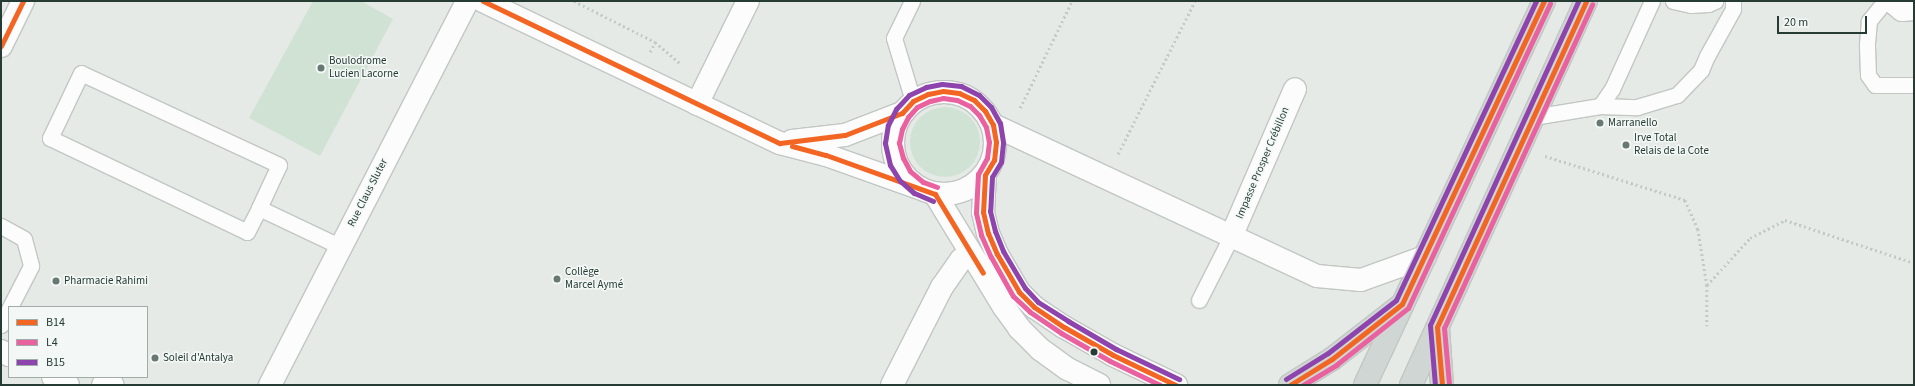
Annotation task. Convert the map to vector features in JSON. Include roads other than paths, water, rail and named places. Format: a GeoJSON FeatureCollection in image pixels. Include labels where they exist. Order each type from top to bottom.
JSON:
{"type":"FeatureCollection","features":[{"type":"Feature","properties":{"kind":"main road"},"geometry":{"type":"LineString","coordinates":[[1365,385],[1544,1]]}},
{"type":"Feature","properties":{"kind":"main road"},"geometry":{"type":"LineString","coordinates":[[1411,385],[1586,1]]}},
{"type":"Feature","properties":{"kind":"main road"},"geometry":{"type":"LineString","coordinates":[[1290,385],[1332,359],[1402,304]]}},
{"type":"Feature","properties":{"kind":"main road"},"geometry":{"type":"LineString","coordinates":[[1438,327],[1442,385]]}},
{"type":"Feature","properties":{"kind":"street"},"geometry":{"type":"LineString","coordinates":[[1,46],[23,1]]}},
{"type":"Feature","properties":{"kind":"street","name":"Rue Claus Sluter"},"geometry":{"type":"LineString","coordinates":[[270,385],[467,1]]}},
{"type":"Feature","properties":{"kind":"street"},"geometry":{"type":"LineString","coordinates":[[483,1],[697,104],[780,142],[826,154],[927,190],[949,194],[963,191],[975,184],[985,175],[994,160],[996,142],[1001,129]]}},
{"type":"Feature","properties":{"kind":"street"},"geometry":{"type":"LineString","coordinates":[[697,104],[748,1]]}},
{"type":"Feature","properties":{"kind":"street"},"geometry":{"type":"LineString","coordinates":[[1891,1],[1902,10],[1914,9]]}},
{"type":"Feature","properties":{"kind":"street","name":"Impasse Prosper Crébillon"},"geometry":{"type":"LineString","coordinates":[[1231,236],[1295,89]]}},
{"type":"Feature","properties":{"kind":"street"},"geometry":{"type":"LineString","coordinates":[[780,142],[845,134],[908,107],[928,94],[943,91],[959,93],[974,100],[1001,129],[1317,276],[1361,280],[1424,256]]}},
{"type":"Feature","properties":{"kind":"street"},"geometry":{"type":"LineString","coordinates":[[908,107],[895,127],[892,143],[896,160],[905,176],[927,190],[970,252],[1004,307],[1040,350],[1064,366],[1099,385]]}},
{"type":"Feature","properties":{"kind":"street"},"geometry":{"type":"LineString","coordinates":[[985,175],[983,212],[988,233],[997,254],[1019,292],[1034,307],[1064,327],[1113,355],[1176,385]]}},
{"type":"Feature","properties":{"kind":"street"},"geometry":{"type":"LineString","coordinates":[[892,385],[942,287],[961,260],[970,252]]}},
{"type":"Feature","properties":{"kind":"street"},"geometry":{"type":"LineString","coordinates":[[54,378],[68,385]]}},
{"type":"Feature","properties":{"kind":"street"},"geometry":{"type":"LineString","coordinates":[[103,385],[113,385]]}},
{"type":"Feature","properties":{"kind":"lane"},"geometry":{"type":"LineString","coordinates":[[908,107],[894,38],[912,1]]}},
{"type":"Feature","properties":{"kind":"lane"},"geometry":{"type":"LineString","coordinates":[[1600,106],[1612,89],[1652,1]]}},
{"type":"Feature","properties":{"kind":"lane"},"geometry":{"type":"LineString","coordinates":[[1673,1],[1690,5],[1708,4],[1716,1]]}},
{"type":"Feature","properties":{"kind":"lane"},"geometry":{"type":"LineString","coordinates":[[1533,117],[1600,106],[1637,107],[1677,95],[1701,70],[1733,9],[1733,1]]}},
{"type":"Feature","properties":{"kind":"lane"},"geometry":{"type":"LineString","coordinates":[[1885,1],[1869,21],[1867,46],[1868,75],[1875,85],[1914,85]]}},
{"type":"Feature","properties":{"kind":"lane"},"geometry":{"type":"LineString","coordinates":[[81,73],[279,165],[259,208],[247,232],[50,138],[81,73]]}},
{"type":"Feature","properties":{"kind":"lane"},"geometry":{"type":"LineString","coordinates":[[259,208],[341,247]]}},
{"type":"Feature","properties":{"kind":"lane"},"geometry":{"type":"LineString","coordinates":[[1,226],[24,238],[31,266],[11,306]]}},
{"type":"Feature","properties":{"kind":"lane"},"geometry":{"type":"LineString","coordinates":[[1199,300],[1231,236]]}},
{"type":"Feature","properties":{"kind":"lane"},"geometry":{"type":"LineString","coordinates":[[1,325],[8,312]]}},
{"type":"Feature","properties":{"kind":"place","name":"Boulodrome Lucien Lacorne"},"geometry":{"type":"Point","coordinates":[321,68]}},
{"type":"Feature","properties":{"kind":"place","name":"Marranello"},"geometry":{"type":"Point","coordinates":[1600,123]}},
{"type":"Feature","properties":{"kind":"place","name":"Irve Total Relais de la Cote"},"geometry":{"type":"Point","coordinates":[1626,145]}},
{"type":"Feature","properties":{"kind":"place","name":"Collège Marcel Aymé"},"geometry":{"type":"Point","coordinates":[557,279]}},
{"type":"Feature","properties":{"kind":"place","name":"Pharmacie Rahimi"},"geometry":{"type":"Point","coordinates":[56,281]}},
{"type":"Feature","properties":{"kind":"place","name":"Soleil d'Antalya"},"geometry":{"type":"Point","coordinates":[155,358]}}]}
